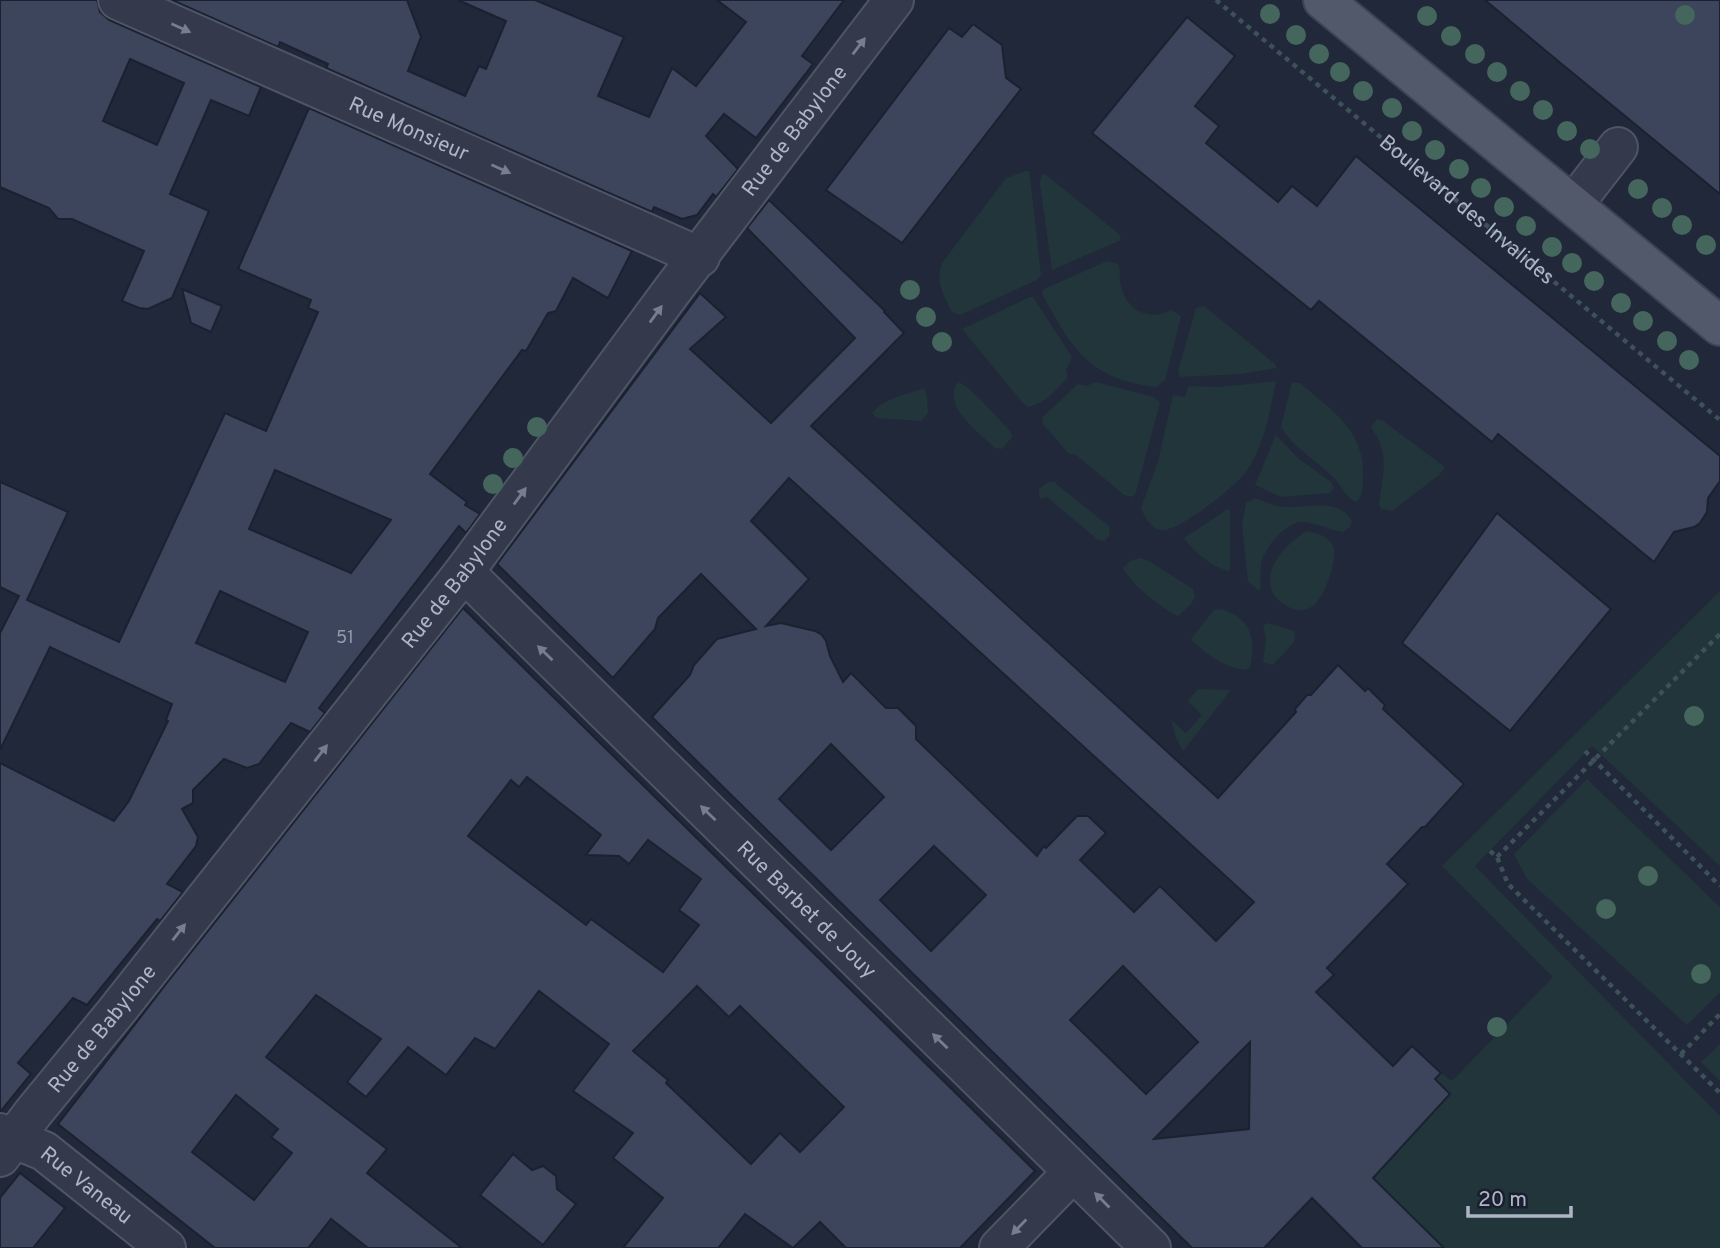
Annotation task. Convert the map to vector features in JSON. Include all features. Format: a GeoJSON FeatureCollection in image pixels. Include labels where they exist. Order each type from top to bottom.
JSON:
{"type":"FeatureCollection","features":[{"type":"Feature","properties":{"kind":"main road"},"geometry":{"type":"LineString","coordinates":[[1323,0],[1720,326]]}},
{"type":"Feature","properties":{"kind":"street","name":"Rue Monsieur"},"geometry":{"type":"LineString","coordinates":[[118,0],[699,257]]}},
{"type":"Feature","properties":{"kind":"street","name":"Rue de Babylone"},"geometry":{"type":"LineString","coordinates":[[5,1143],[464,572],[894,0]]}},
{"type":"Feature","properties":{"kind":"street"},"geometry":{"type":"LineString","coordinates":[[1573,205],[1618,147]]}},
{"type":"Feature","properties":{"kind":"street","name":"Rue Barbet de Jouy"},"geometry":{"type":"LineString","coordinates":[[464,572],[1151,1248]]}},
{"type":"Feature","properties":{"kind":"street","name":"Rue Vaneau"},"geometry":{"type":"LineString","coordinates":[[5,1143],[44,1151],[166,1248]]}},
{"type":"Feature","properties":{"kind":"street"},"geometry":{"type":"LineString","coordinates":[[999,1248],[1073,1172]]}},
{"type":"Feature","properties":{"kind":"path","name":"Boulevard des Invalides"},"geometry":{"type":"LineString","coordinates":[[1216,0],[1720,420]]}},
{"type":"Feature","properties":{"kind":"path"},"geometry":{"type":"LineString","coordinates":[[1497,858],[1720,634]]}},
{"type":"Feature","properties":{"kind":"path"},"geometry":{"type":"LineString","coordinates":[[1585,751],[1720,886]]}},
{"type":"Feature","properties":{"kind":"path"},"geometry":{"type":"LineString","coordinates":[[1490,851],[1497,858],[1508,884],[1720,1093]]}},
{"type":"Feature","properties":{"kind":"path"},"geometry":{"type":"LineString","coordinates":[[1681,1054],[1720,1014]]}},
{"type":"Feature","properties":{"kind":"shaded area"},"geometry":{"type":"Polygon","coordinates":[[[1029,171],[1030,176],[1041,275],[1037,280],[960,315],[952,312],[940,282],[942,263],[1006,178],[1029,171]]]}},
{"type":"Feature","properties":{"kind":"shaded area"},"geometry":{"type":"Polygon","coordinates":[[[1045,174],[1119,234],[1121,240],[1052,270],[1040,184],[1041,176],[1045,174]]]}},
{"type":"Feature","properties":{"kind":"shaded area"},"geometry":{"type":"Polygon","coordinates":[[[1107,261],[1118,264],[1120,283],[1133,307],[1147,314],[1155,315],[1171,310],[1181,316],[1165,380],[1156,387],[1114,377],[1099,369],[1074,346],[1042,294],[1044,289],[1107,261]]]}},
{"type":"Feature","properties":{"kind":"shaded area"},"geometry":{"type":"Polygon","coordinates":[[[1033,297],[1072,357],[1066,370],[1068,377],[1045,399],[1028,407],[962,329],[1033,297]]]}},
{"type":"Feature","properties":{"kind":"shaded area"},"geometry":{"type":"Polygon","coordinates":[[[1204,306],[1275,364],[1276,368],[1242,374],[1180,377],[1178,371],[1196,308],[1204,306]]]}},
{"type":"Feature","properties":{"kind":"shaded area"},"geometry":{"type":"Polygon","coordinates":[[[1276,381],[1262,441],[1252,463],[1239,480],[1179,524],[1161,530],[1151,525],[1141,507],[1158,461],[1173,395],[1185,397],[1188,386],[1219,387],[1276,381]]]}},
{"type":"Feature","properties":{"kind":"shaded area"},"geometry":{"type":"Polygon","coordinates":[[[958,382],[977,397],[1011,432],[1012,437],[1002,449],[995,448],[958,409],[954,391],[958,382]]]}},
{"type":"Feature","properties":{"kind":"shaded area"},"geometry":{"type":"Polygon","coordinates":[[[1096,382],[1154,397],[1160,403],[1133,497],[1124,495],[1075,454],[1069,454],[1043,424],[1042,418],[1078,384],[1086,386],[1096,382]]]}},
{"type":"Feature","properties":{"kind":"shaded area"},"geometry":{"type":"Polygon","coordinates":[[[1292,382],[1300,383],[1323,402],[1352,433],[1362,460],[1363,487],[1357,502],[1349,498],[1334,478],[1293,442],[1281,427],[1292,382]]]}},
{"type":"Feature","properties":{"kind":"shaded area"},"geometry":{"type":"Polygon","coordinates":[[[924,388],[928,413],[921,421],[876,418],[872,413],[889,401],[924,388]]]}},
{"type":"Feature","properties":{"kind":"shaded area"},"geometry":{"type":"Polygon","coordinates":[[[1377,419],[1445,467],[1439,475],[1392,511],[1381,509],[1379,504],[1384,464],[1381,446],[1371,427],[1377,419]]]}},
{"type":"Feature","properties":{"kind":"shaded area"},"geometry":{"type":"Polygon","coordinates":[[[1276,435],[1298,458],[1331,482],[1334,488],[1330,493],[1281,497],[1255,485],[1276,435]]]}},
{"type":"Feature","properties":{"kind":"shaded area"},"geometry":{"type":"Polygon","coordinates":[[[1048,482],[1054,482],[1110,527],[1109,536],[1104,541],[1097,539],[1047,497],[1041,499],[1039,489],[1048,482]]]}},
{"type":"Feature","properties":{"kind":"shaded area"},"geometry":{"type":"Polygon","coordinates":[[[1255,498],[1277,506],[1337,508],[1352,521],[1350,527],[1343,532],[1307,522],[1288,527],[1270,544],[1263,558],[1260,591],[1248,582],[1242,524],[1246,503],[1255,498]]]}},
{"type":"Feature","properties":{"kind":"shaded area"},"geometry":{"type":"Polygon","coordinates":[[[1228,509],[1230,571],[1204,559],[1184,538],[1228,509]]]}},
{"type":"Feature","properties":{"kind":"shaded area"},"geometry":{"type":"Polygon","coordinates":[[[1306,531],[1328,539],[1333,546],[1334,559],[1322,595],[1313,606],[1299,610],[1279,601],[1270,582],[1277,559],[1306,531]]]}},
{"type":"Feature","properties":{"kind":"shaded area"},"geometry":{"type":"Polygon","coordinates":[[[1140,558],[1193,589],[1195,597],[1178,616],[1147,595],[1126,574],[1123,568],[1130,561],[1140,558]]]}},
{"type":"Feature","properties":{"kind":"shaded area"},"geometry":{"type":"Polygon","coordinates":[[[1720,591],[1720,866],[1592,746],[1475,866],[1720,1116],[1720,1248],[1444,1248],[1373,1178],[1397,1154],[1395,1150],[1435,1079],[1441,1073],[1452,1081],[1553,977],[1442,866],[1720,591]]]}},
{"type":"Feature","properties":{"kind":"shaded area"},"geometry":{"type":"Polygon","coordinates":[[[1222,609],[1239,618],[1249,631],[1252,657],[1250,667],[1245,670],[1216,659],[1191,639],[1214,610],[1222,609]]]}},
{"type":"Feature","properties":{"kind":"shaded area"},"geometry":{"type":"Polygon","coordinates":[[[1267,623],[1295,631],[1294,642],[1273,665],[1263,662],[1266,639],[1263,626],[1267,623]]]}},
{"type":"Feature","properties":{"kind":"shaded area"},"geometry":{"type":"Polygon","coordinates":[[[1198,689],[1231,690],[1183,751],[1171,720],[1186,733],[1202,715],[1188,701],[1198,689]]]}},
{"type":"Feature","properties":{"kind":"shaded area"},"geometry":{"type":"Polygon","coordinates":[[[1587,779],[1720,907],[1720,992],[1687,1025],[1527,879],[1514,854],[1587,779]]]}},
{"type":"Feature","properties":{"kind":"shaded area"},"geometry":{"type":"Polygon","coordinates":[[[1720,1044],[1720,1081],[1701,1062],[1720,1044]]]}},
{"type":"Feature","properties":{"kind":"building"},"geometry":{"type":"Polygon","coordinates":[[[0,0],[97,0],[100,12],[109,20],[261,87],[249,116],[211,100],[170,194],[209,211],[172,298],[148,309],[122,301],[144,251],[72,219],[58,219],[49,208],[0,187],[0,0]],[[130,59],[103,121],[157,145],[184,83],[130,59]]]}},
{"type":"Feature","properties":{"kind":"building"},"geometry":{"type":"Polygon","coordinates":[[[172,0],[407,0],[421,37],[408,71],[465,96],[479,66],[486,69],[506,21],[458,0],[535,0],[624,37],[598,96],[649,117],[672,68],[696,86],[746,22],[717,0],[844,0],[802,56],[813,64],[756,138],[724,114],[706,136],[738,169],[716,197],[713,194],[697,215],[682,219],[654,207],[652,212],[326,68],[328,64],[280,42],[278,47],[172,0]]]}},
{"type":"Feature","properties":{"kind":"building"},"geometry":{"type":"Polygon","coordinates":[[[1485,0],[1720,0],[1720,194],[1546,51],[1485,0]]]}},
{"type":"Feature","properties":{"kind":"building"},"geometry":{"type":"Polygon","coordinates":[[[1187,17],[1235,56],[1195,106],[1219,126],[1206,143],[1278,202],[1292,186],[1317,206],[1356,156],[1720,456],[1720,481],[1708,498],[1707,512],[1700,523],[1674,532],[1654,562],[1498,434],[1492,442],[1319,301],[1311,310],[1092,133],[1187,17]]]}},
{"type":"Feature","properties":{"kind":"building"},"geometry":{"type":"Polygon","coordinates":[[[973,24],[1002,45],[1006,78],[1021,89],[902,243],[826,190],[949,28],[962,37],[973,24]]]}},
{"type":"Feature","properties":{"kind":"building"},"geometry":{"type":"Polygon","coordinates":[[[309,108],[632,251],[608,298],[573,278],[556,311],[548,313],[526,351],[522,350],[430,474],[467,502],[465,505],[480,514],[466,533],[459,526],[319,708],[325,713],[310,732],[291,723],[259,764],[247,768],[224,759],[193,790],[193,803],[182,809],[198,837],[196,846],[167,884],[183,892],[160,921],[157,919],[87,1005],[73,998],[18,1063],[31,1074],[0,1112],[0,763],[114,821],[129,801],[168,721],[166,720],[172,704],[50,647],[0,750],[0,633],[19,596],[0,587],[0,482],[68,512],[27,600],[119,642],[225,413],[266,431],[318,312],[308,308],[311,300],[238,269],[309,108]],[[275,470],[249,529],[351,573],[391,520],[275,470]],[[220,591],[196,643],[285,682],[308,632],[220,591]]]}},
{"type":"Feature","properties":{"kind":"building"},"geometry":{"type":"Polygon","coordinates":[[[769,200],[885,311],[904,333],[811,426],[1218,798],[1296,712],[1295,709],[1307,695],[1311,695],[1338,665],[1365,691],[1368,688],[1385,705],[1383,709],[1464,784],[1387,864],[1408,884],[1327,968],[1334,975],[1316,992],[1393,1066],[1412,1046],[1441,1073],[1435,1079],[1450,1094],[1373,1178],[1444,1248],[1362,1248],[1312,1198],[1264,1248],[1192,1248],[652,717],[690,675],[694,665],[717,639],[756,629],[701,574],[658,618],[655,629],[613,678],[497,564],[700,293],[726,317],[690,349],[771,423],[855,338],[747,228],[769,200]],[[789,478],[751,521],[809,579],[766,626],[781,623],[822,635],[843,682],[851,673],[886,708],[898,708],[916,726],[916,739],[1037,856],[1044,846],[1046,848],[1077,816],[1088,816],[1106,833],[1080,860],[1134,912],[1160,886],[1216,941],[1254,902],[789,478]],[[831,744],[779,799],[831,850],[884,797],[831,744]],[[934,846],[880,900],[931,951],[986,895],[934,846]],[[1123,966],[1070,1020],[1146,1094],[1198,1042],[1123,966]],[[1250,1042],[1154,1139],[1249,1129],[1250,1042]]]}},
{"type":"Feature","properties":{"kind":"building"},"geometry":{"type":"Polygon","coordinates":[[[182,289],[222,306],[211,332],[191,323],[182,289]]]}},
{"type":"Feature","properties":{"kind":"building"},"geometry":{"type":"Polygon","coordinates":[[[1497,513],[1611,609],[1510,731],[1402,643],[1497,513]]]}},
{"type":"Feature","properties":{"kind":"building"},"geometry":{"type":"Polygon","coordinates":[[[463,608],[1035,1171],[960,1248],[846,1248],[820,1222],[793,1248],[745,1214],[718,1248],[623,1248],[663,1198],[613,1158],[633,1133],[573,1091],[609,1044],[539,991],[495,1049],[475,1038],[446,1075],[408,1047],[366,1097],[347,1082],[381,1039],[316,995],[266,1057],[387,1149],[367,1173],[462,1248],[368,1248],[331,1219],[308,1248],[215,1248],[58,1124],[463,608]],[[527,777],[519,787],[511,780],[468,836],[586,925],[591,919],[663,972],[699,925],[679,910],[701,879],[648,840],[629,864],[619,856],[586,855],[601,835],[527,777]],[[697,986],[633,1051],[668,1080],[666,1083],[751,1164],[780,1133],[800,1152],[844,1107],[740,1006],[729,1017],[697,986]],[[236,1095],[192,1152],[254,1200],[292,1153],[271,1137],[278,1129],[236,1095]]]}},
{"type":"Feature","properties":{"kind":"building"},"geometry":{"type":"Polygon","coordinates":[[[513,1154],[532,1170],[543,1166],[556,1176],[557,1189],[576,1204],[543,1245],[480,1195],[513,1154]]]}},
{"type":"Feature","properties":{"kind":"building"},"geometry":{"type":"Polygon","coordinates":[[[20,1173],[65,1208],[33,1248],[0,1248],[0,1198],[20,1173]]]}}]}
